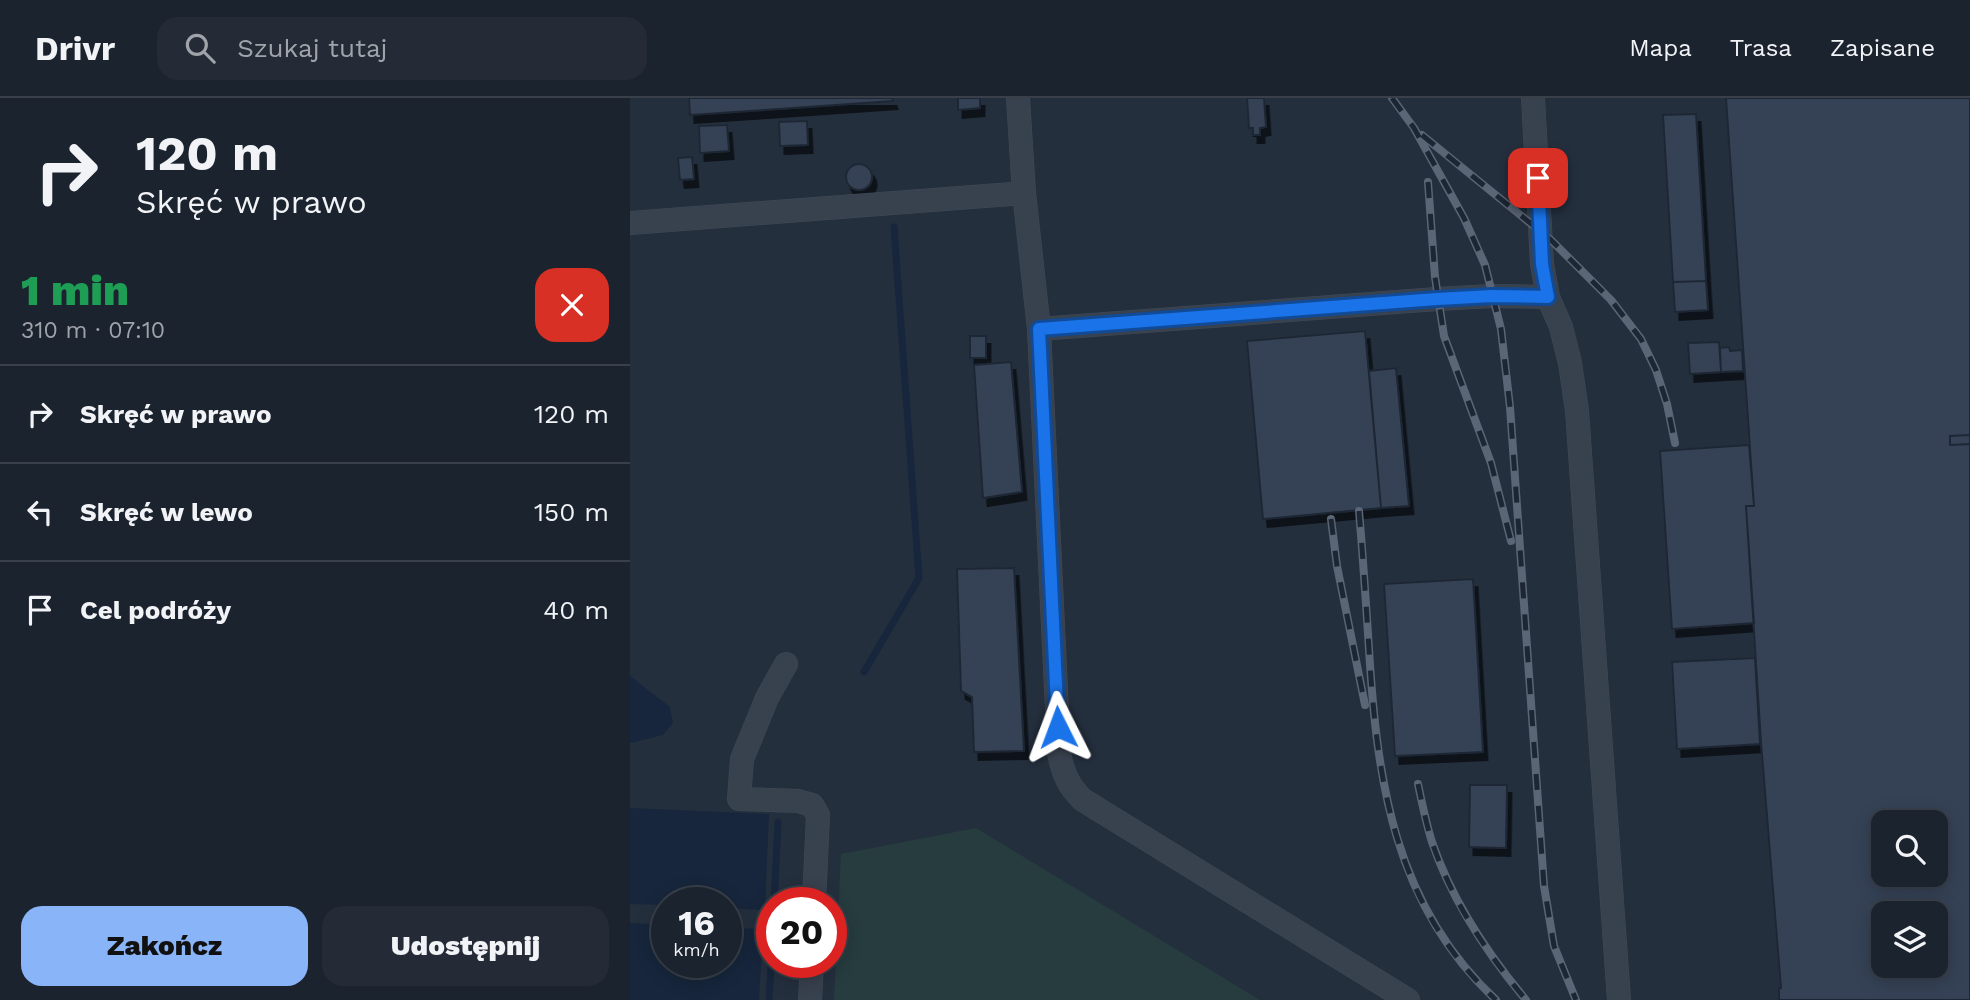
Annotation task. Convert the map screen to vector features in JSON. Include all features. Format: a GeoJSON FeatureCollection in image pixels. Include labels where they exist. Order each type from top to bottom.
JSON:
{"type":"FeatureCollection","features":[{"type":"Feature","properties":{"kind":"lane"},"geometry":{"type":"LineString","coordinates":[[1018,98],[1024,192],[1039,329],[1059,754],[1063,774],[1083,800],[1408,1000]]}},
{"type":"Feature","properties":{"kind":"lane"},"geometry":{"type":"LineString","coordinates":[[1533,98],[1542,264],[1548,297],[1561,327],[1567,351],[1577,411],[1619,1000]]}},
{"type":"Feature","properties":{"kind":"lane"},"geometry":{"type":"LineString","coordinates":[[630,223],[1024,192]]}},
{"type":"Feature","properties":{"kind":"lane"},"geometry":{"type":"LineString","coordinates":[[1039,329],[1451,298],[1548,297]]}},
{"type":"Feature","properties":{"kind":"lane"},"geometry":{"type":"LineString","coordinates":[[786,664],[767,698],[741,759],[739,799],[812,804],[818,815],[815,887]]}},
{"type":"Feature","properties":{"kind":"lane"},"geometry":{"type":"LineString","coordinates":[[810,1000],[811,978]]}},
{"type":"Feature","properties":{"kind":"green space"},"geometry":{"type":"Polygon","coordinates":[[[976,828],[1260,1000],[834,1000],[835,978],[847,978],[847,887],[839,887],[841,854],[976,828]]]}},
{"type":"Feature","properties":{"kind":"water"},"geometry":{"type":"Polygon","coordinates":[[[630,676],[670,707],[673,723],[663,735],[630,743],[630,676]]]}},
{"type":"Feature","properties":{"kind":"water"},"geometry":{"type":"Polygon","coordinates":[[[630,808],[769,814],[766,887],[756,887],[756,910],[742,909],[742,887],[651,887],[651,905],[630,904],[630,808]]]}},
{"type":"Feature","properties":{"kind":"water"},"geometry":{"type":"Polygon","coordinates":[[[630,923],[651,924],[651,978],[742,978],[742,928],[756,929],[756,978],[760,978],[759,1000],[630,1000],[630,923]]]}},
{"type":"Feature","properties":{"kind":"building"},"geometry":{"type":"Polygon","coordinates":[[[689,98],[892,98],[893,101],[690,115],[689,98]]]}},
{"type":"Feature","properties":{"kind":"building"},"geometry":{"type":"Polygon","coordinates":[[[958,98],[980,98],[980,108],[958,110],[958,98]]]}},
{"type":"Feature","properties":{"kind":"building"},"geometry":{"type":"Polygon","coordinates":[[[1247,98],[1264,98],[1266,127],[1260,128],[1260,135],[1253,135],[1253,128],[1249,128],[1247,98]]]}},
{"type":"Feature","properties":{"kind":"building"},"geometry":{"type":"Polygon","coordinates":[[[1726,98],[1970,98],[1970,435],[1950,436],[1950,445],[1970,444],[1970,1000],[1779,1000],[1781,988],[1761,742],[1746,506],[1754,506],[1726,98]]]}},
{"type":"Feature","properties":{"kind":"building"},"geometry":{"type":"Polygon","coordinates":[[[1696,114],[1706,281],[1673,282],[1663,115],[1696,114]]]}},
{"type":"Feature","properties":{"kind":"building"},"geometry":{"type":"Polygon","coordinates":[[[807,121],[808,145],[780,146],[779,122],[807,121]]]}},
{"type":"Feature","properties":{"kind":"building"},"geometry":{"type":"Polygon","coordinates":[[[727,125],[729,151],[700,153],[699,126],[727,125]]]}},
{"type":"Feature","properties":{"kind":"building"},"geometry":{"type":"Polygon","coordinates":[[[692,157],[694,179],[680,180],[678,158],[692,157]]]}},
{"type":"Feature","properties":{"kind":"building"},"geometry":{"type":"Polygon","coordinates":[[[859,164],[868,168],[872,177],[868,186],[859,190],[850,186],[846,177],[850,168],[859,164]]]}},
{"type":"Feature","properties":{"kind":"building"},"geometry":{"type":"Polygon","coordinates":[[[1706,281],[1708,310],[1675,312],[1673,282],[1706,281]]]}},
{"type":"Feature","properties":{"kind":"building"},"geometry":{"type":"Polygon","coordinates":[[[1365,331],[1381,508],[1263,519],[1247,341],[1365,331]]]}},
{"type":"Feature","properties":{"kind":"building"},"geometry":{"type":"Polygon","coordinates":[[[970,336],[986,336],[986,358],[970,358],[970,336]]]}},
{"type":"Feature","properties":{"kind":"building"},"geometry":{"type":"Polygon","coordinates":[[[1719,342],[1721,372],[1690,374],[1688,343],[1719,342]]]}},
{"type":"Feature","properties":{"kind":"building"},"geometry":{"type":"Polygon","coordinates":[[[1729,347],[1730,351],[1742,350],[1743,371],[1721,372],[1720,348],[1729,347]]]}},
{"type":"Feature","properties":{"kind":"building"},"geometry":{"type":"Polygon","coordinates":[[[1011,362],[1022,492],[983,498],[974,365],[1011,362]]]}},
{"type":"Feature","properties":{"kind":"building"},"geometry":{"type":"Polygon","coordinates":[[[1396,368],[1409,506],[1381,508],[1369,371],[1396,368]]]}},
{"type":"Feature","properties":{"kind":"building"},"geometry":{"type":"Polygon","coordinates":[[[1970,435],[1970,444],[1950,445],[1950,436],[1970,435]]]}},
{"type":"Feature","properties":{"kind":"building"},"geometry":{"type":"Polygon","coordinates":[[[1749,445],[1754,506],[1746,506],[1754,623],[1672,629],[1660,451],[1749,445]]]}},
{"type":"Feature","properties":{"kind":"building"},"geometry":{"type":"Polygon","coordinates":[[[1014,568],[1024,751],[974,752],[972,697],[961,691],[957,569],[1014,568]]]}},
{"type":"Feature","properties":{"kind":"building"},"geometry":{"type":"Polygon","coordinates":[[[1473,579],[1483,752],[1395,756],[1384,584],[1473,579]]]}},
{"type":"Feature","properties":{"kind":"building"},"geometry":{"type":"Polygon","coordinates":[[[1755,658],[1760,744],[1677,749],[1672,662],[1755,658]]]}},
{"type":"Feature","properties":{"kind":"building"},"geometry":{"type":"Polygon","coordinates":[[[1470,785],[1507,785],[1506,848],[1469,847],[1470,785]]]}},
{"type":"Feature","properties":{"kind":"waterway"},"geometry":{"type":"LineString","coordinates":[[864,672],[919,578],[894,227]]}},
{"type":"Feature","properties":{"kind":"waterway"},"geometry":{"type":"LineString","coordinates":[[775,887],[778,822]]}},
{"type":"Feature","properties":{"kind":"waterway"},"geometry":{"type":"LineString","coordinates":[[769,1000],[770,978]]}},
{"type":"Feature","properties":{"kind":"railway"},"geometry":{"type":"LineString","coordinates":[[1392,98],[1414,128],[1464,218],[1485,265],[1501,329],[1510,407],[1544,886],[1554,946],[1576,1000]]}},
{"type":"Feature","properties":{"kind":"railway"},"geometry":{"type":"LineString","coordinates":[[1422,135],[1551,240],[1611,300],[1641,339],[1656,370],[1675,443]]}},
{"type":"Feature","properties":{"kind":"railway"},"geometry":{"type":"LineString","coordinates":[[1428,182],[1435,277],[1444,336],[1491,463],[1511,541]]}},
{"type":"Feature","properties":{"kind":"railway"},"geometry":{"type":"LineString","coordinates":[[1359,511],[1378,746],[1397,838],[1413,882],[1434,924],[1462,963],[1496,1000]]}},
{"type":"Feature","properties":{"kind":"railway"},"geometry":{"type":"LineString","coordinates":[[1331,519],[1337,566],[1365,705]]}},
{"type":"Feature","properties":{"kind":"railway"},"geometry":{"type":"LineString","coordinates":[[1418,784],[1432,842],[1450,885],[1484,944],[1526,1000]]}},
{"type":"Feature","properties":{"kind":"route"},"geometry":{"type":"LineString","coordinates":[[1058,727],[1039,329],[1437,299],[1548,297],[1542,264],[1538,178]]}}]}
